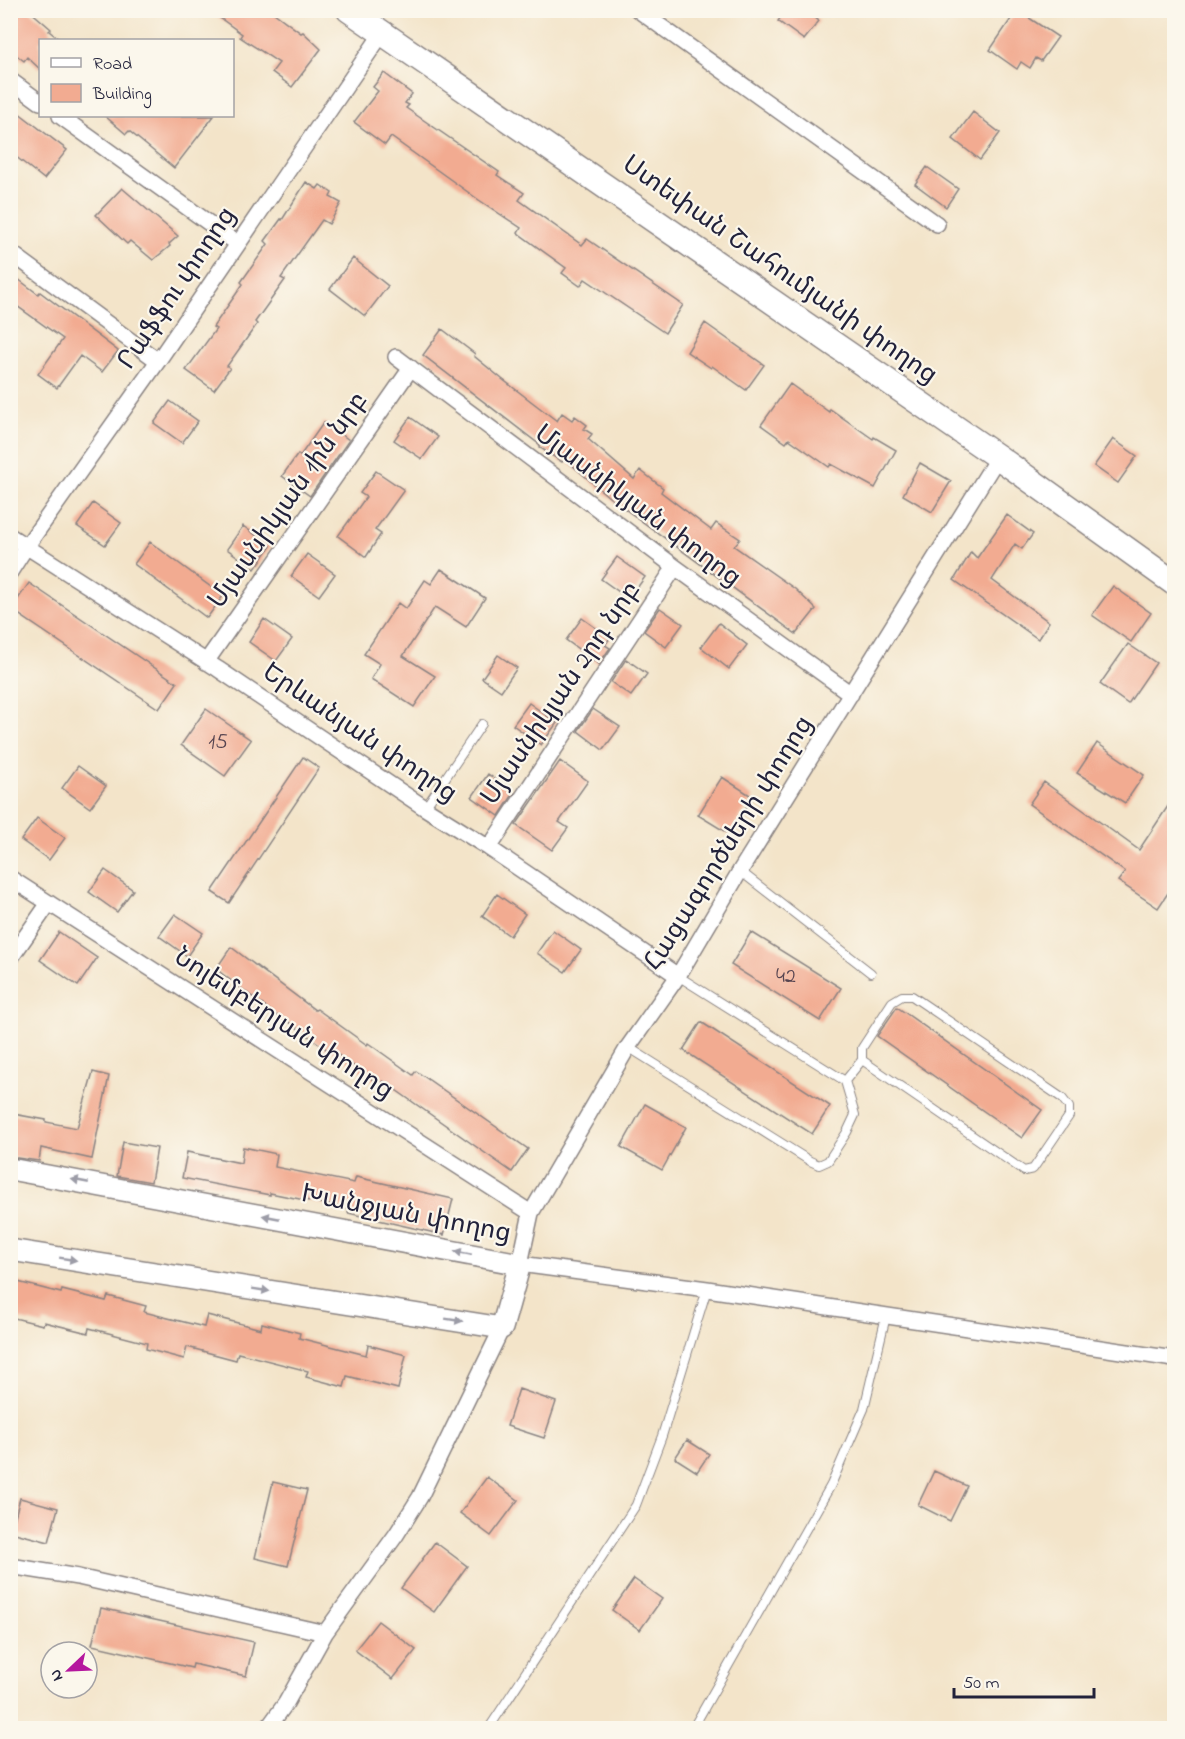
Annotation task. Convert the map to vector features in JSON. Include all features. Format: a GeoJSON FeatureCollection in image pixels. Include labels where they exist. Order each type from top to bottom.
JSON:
{"type":"FeatureCollection","features":[{"type":"Feature","properties":{"kind":"main road","name":"Ստեփան Շահումյանի փողոց"},"geometry":{"type":"LineString","coordinates":[[350,10],[998,457],[1174,582]]}},
{"type":"Feature","properties":{"kind":"street"},"geometry":{"type":"LineString","coordinates":[[638,10],[938,224]]}},
{"type":"Feature","properties":{"kind":"street","name":"Րաֆֆու փողոց"},"geometry":{"type":"LineString","coordinates":[[10,572],[159,361],[383,32]]}},
{"type":"Feature","properties":{"kind":"street"},"geometry":{"type":"LineString","coordinates":[[10,80],[39,101]]}},
{"type":"Feature","properties":{"kind":"street"},"geometry":{"type":"LineString","coordinates":[[61,117],[237,244]]}},
{"type":"Feature","properties":{"kind":"street"},"geometry":{"type":"LineString","coordinates":[[10,252],[159,361]]}},
{"type":"Feature","properties":{"kind":"street","name":"Մյասնիկյան փողոց"},"geometry":{"type":"LineString","coordinates":[[396,357],[675,567],[851,694]]}},
{"type":"Feature","properties":{"kind":"street","name":"Մյասնիկյան 1ին նրբ"},"geometry":{"type":"LineString","coordinates":[[206,662],[411,368]]}},
{"type":"Feature","properties":{"kind":"street","name":"Հացագործների փողոց"},"geometry":{"type":"LineString","coordinates":[[520,1264],[531,1213],[628,1047],[678,976],[740,871],[998,457]]}},
{"type":"Feature","properties":{"kind":"street","name":"Երևանյան փողոց"},"geometry":{"type":"LineString","coordinates":[[10,536],[489,848],[678,976]]}},
{"type":"Feature","properties":{"kind":"street","name":"Մյասնիկյան 2րդ նրբ"},"geometry":{"type":"LineString","coordinates":[[489,848],[675,567]]}},
{"type":"Feature","properties":{"kind":"street","name":"Նոյեմբերյան փողոց"},"geometry":{"type":"LineString","coordinates":[[10,878],[531,1213]]}},
{"type":"Feature","properties":{"kind":"street"},"geometry":{"type":"LineString","coordinates":[[10,959],[49,903]]}},
{"type":"Feature","properties":{"kind":"street","name":"Խանջյան փողոց"},"geometry":{"type":"LineString","coordinates":[[10,1169],[520,1264],[502,1328]]}},
{"type":"Feature","properties":{"kind":"street"},"geometry":{"type":"LineString","coordinates":[[10,1250],[502,1328],[420,1497],[325,1633],[286,1703],[268,1728]]}},
{"type":"Feature","properties":{"kind":"street"},"geometry":{"type":"LineString","coordinates":[[520,1264],[707,1289],[1174,1359]]}},
{"type":"Feature","properties":{"kind":"street"},"geometry":{"type":"LineString","coordinates":[[10,1566],[78,1577],[325,1633]]}},
{"type":"Feature","properties":{"kind":"lane"},"geometry":{"type":"LineString","coordinates":[[425,808],[482,724]]}},
{"type":"Feature","properties":{"kind":"lane"},"geometry":{"type":"LineString","coordinates":[[740,871],[871,973]]}},
{"type":"Feature","properties":{"kind":"lane"},"geometry":{"type":"LineString","coordinates":[[628,1047],[819,1165],[828,1161],[847,1132],[855,1114],[845,1081],[678,976]]}},
{"type":"Feature","properties":{"kind":"lane"},"geometry":{"type":"LineString","coordinates":[[845,1081],[862,1060],[862,1048],[892,1002],[902,996],[912,996],[1062,1098],[1069,1107],[1069,1116],[1033,1169],[1024,1171],[862,1060]]}},
{"type":"Feature","properties":{"kind":"lane"},"geometry":{"type":"LineString","coordinates":[[489,1728],[636,1505],[662,1436],[707,1289]]}},
{"type":"Feature","properties":{"kind":"lane"},"geometry":{"type":"LineString","coordinates":[[693,1728],[831,1485],[864,1409],[886,1316]]}},
{"type":"Feature","properties":{"kind":"building"},"geometry":{"type":"Polygon","coordinates":[[[10,10],[29,10],[59,39],[39,39],[39,68],[27,57],[24,61],[10,50],[10,10]]]}},
{"type":"Feature","properties":{"kind":"building"},"geometry":{"type":"Polygon","coordinates":[[[209,10],[270,10],[301,33],[303,32],[321,49],[292,87],[272,72],[279,63],[240,37],[242,34],[209,10]]]}},
{"type":"Feature","properties":{"kind":"building"},"geometry":{"type":"Polygon","coordinates":[[[786,10],[805,10],[819,21],[804,40],[778,21],[786,10]]]}},
{"type":"Feature","properties":{"kind":"building"},"geometry":{"type":"Polygon","coordinates":[[[1017,10],[1058,37],[1041,61],[1036,58],[1030,68],[1021,62],[1017,69],[990,50],[1017,10]]]}},
{"type":"Feature","properties":{"kind":"building"},"geometry":{"type":"Polygon","coordinates":[[[384,73],[412,94],[405,103],[409,105],[406,108],[499,172],[497,175],[524,193],[519,200],[582,245],[587,239],[683,305],[665,333],[585,279],[580,286],[562,273],[566,268],[518,233],[521,228],[391,137],[385,145],[354,122],[378,91],[373,87],[384,73]]]}},
{"type":"Feature","properties":{"kind":"building"},"geometry":{"type":"Polygon","coordinates":[[[10,106],[67,150],[44,179],[10,152],[10,106]]]}},
{"type":"Feature","properties":{"kind":"building"},"geometry":{"type":"Polygon","coordinates":[[[973,112],[1000,133],[980,160],[953,139],[973,112]]]}},
{"type":"Feature","properties":{"kind":"building"},"geometry":{"type":"Polygon","coordinates":[[[106,117],[213,117],[174,168],[129,131],[126,134],[106,117]]]}},
{"type":"Feature","properties":{"kind":"building"},"geometry":{"type":"Polygon","coordinates":[[[927,167],[958,189],[946,207],[915,184],[927,167]]]}},
{"type":"Feature","properties":{"kind":"building"},"geometry":{"type":"Polygon","coordinates":[[[306,182],[317,189],[320,185],[332,193],[330,197],[341,203],[329,224],[322,220],[281,278],[285,280],[255,322],[257,324],[227,366],[230,368],[214,390],[186,370],[216,329],[213,327],[268,244],[265,241],[282,220],[306,182]]]}},
{"type":"Feature","properties":{"kind":"building"},"geometry":{"type":"Polygon","coordinates":[[[122,188],[178,236],[153,260],[130,241],[127,244],[96,215],[122,188]]]}},
{"type":"Feature","properties":{"kind":"building"},"geometry":{"type":"Polygon","coordinates":[[[353,258],[388,286],[365,316],[330,289],[353,258]]]}},
{"type":"Feature","properties":{"kind":"building"},"geometry":{"type":"Polygon","coordinates":[[[10,273],[38,294],[40,292],[118,351],[102,372],[80,356],[57,388],[38,374],[63,339],[10,301],[10,273]]]}},
{"type":"Feature","properties":{"kind":"building"},"geometry":{"type":"Polygon","coordinates":[[[705,323],[764,365],[746,390],[687,352],[705,323]]]}},
{"type":"Feature","properties":{"kind":"building"},"geometry":{"type":"Polygon","coordinates":[[[442,329],[557,421],[562,413],[572,420],[575,416],[587,425],[584,429],[592,434],[588,439],[634,479],[640,470],[663,488],[661,492],[711,530],[716,523],[740,539],[734,546],[795,589],[816,609],[796,634],[610,498],[565,459],[562,462],[539,447],[540,445],[423,355],[442,329]]]}},
{"type":"Feature","properties":{"kind":"building"},"geometry":{"type":"Polygon","coordinates":[[[790,384],[829,412],[830,409],[873,439],[874,437],[896,450],[875,488],[831,464],[829,467],[789,439],[786,443],[761,425],[790,384]]]}},
{"type":"Feature","properties":{"kind":"building"},"geometry":{"type":"Polygon","coordinates":[[[170,401],[198,421],[182,443],[154,423],[170,401]]]}},
{"type":"Feature","properties":{"kind":"building"},"geometry":{"type":"Polygon","coordinates":[[[410,417],[438,437],[422,459],[394,440],[410,417]]]}},
{"type":"Feature","properties":{"kind":"building"},"geometry":{"type":"Polygon","coordinates":[[[324,422],[349,440],[310,496],[282,476],[298,454],[300,456],[324,422]]]}},
{"type":"Feature","properties":{"kind":"building"},"geometry":{"type":"Polygon","coordinates":[[[1113,439],[1137,456],[1118,483],[1094,466],[1113,439]]]}},
{"type":"Feature","properties":{"kind":"building"},"geometry":{"type":"Polygon","coordinates":[[[920,463],[951,481],[932,512],[903,495],[920,463]]]}},
{"type":"Feature","properties":{"kind":"building"},"geometry":{"type":"Polygon","coordinates":[[[376,471],[404,490],[375,530],[381,534],[366,557],[338,536],[366,497],[360,493],[376,471]]]}},
{"type":"Feature","properties":{"kind":"building"},"geometry":{"type":"Polygon","coordinates":[[[93,503],[121,523],[105,545],[77,526],[93,503]]]}},
{"type":"Feature","properties":{"kind":"building"},"geometry":{"type":"Polygon","coordinates":[[[1007,515],[1033,534],[1022,549],[1015,544],[992,580],[1049,622],[1038,639],[954,580],[971,552],[977,558],[1007,515]]]}},
{"type":"Feature","properties":{"kind":"building"},"geometry":{"type":"Polygon","coordinates":[[[243,526],[271,546],[255,569],[227,549],[243,526]]]}},
{"type":"Feature","properties":{"kind":"building"},"geometry":{"type":"Polygon","coordinates":[[[150,542],[223,596],[207,618],[134,564],[150,542]]]}},
{"type":"Feature","properties":{"kind":"building"},"geometry":{"type":"Polygon","coordinates":[[[307,554],[335,574],[319,596],[291,576],[307,554]]]}},
{"type":"Feature","properties":{"kind":"building"},"geometry":{"type":"Polygon","coordinates":[[[617,557],[645,577],[629,599],[601,579],[617,557]]]}},
{"type":"Feature","properties":{"kind":"building"},"geometry":{"type":"Polygon","coordinates":[[[441,569],[485,598],[466,627],[435,607],[403,656],[435,676],[414,707],[371,679],[380,664],[364,654],[398,603],[406,609],[425,580],[431,584],[441,569]]]}},
{"type":"Feature","properties":{"kind":"building"},"geometry":{"type":"Polygon","coordinates":[[[29,583],[177,683],[159,709],[11,609],[29,583]]]}},
{"type":"Feature","properties":{"kind":"building"},"geometry":{"type":"Polygon","coordinates":[[[1113,586],[1151,613],[1131,642],[1092,615],[1113,586]]]}},
{"type":"Feature","properties":{"kind":"building"},"geometry":{"type":"Polygon","coordinates":[[[660,608],[683,624],[666,647],[644,631],[660,608]]]}},
{"type":"Feature","properties":{"kind":"building"},"geometry":{"type":"Polygon","coordinates":[[[582,618],[610,638],[605,645],[610,648],[599,664],[566,640],[582,618]]]}},
{"type":"Feature","properties":{"kind":"building"},"geometry":{"type":"Polygon","coordinates":[[[264,619],[292,639],[276,661],[249,642],[264,619]]]}},
{"type":"Feature","properties":{"kind":"building"},"geometry":{"type":"Polygon","coordinates":[[[719,623],[747,645],[729,669],[701,647],[719,623]]]}},
{"type":"Feature","properties":{"kind":"building"},"geometry":{"type":"Polygon","coordinates":[[[1128,644],[1156,663],[1128,704],[1100,684],[1128,644]]]}},
{"type":"Feature","properties":{"kind":"building"},"geometry":{"type":"Polygon","coordinates":[[[498,655],[517,668],[501,691],[482,678],[498,655]]]}},
{"type":"Feature","properties":{"kind":"building"},"geometry":{"type":"Polygon","coordinates":[[[626,659],[647,674],[631,696],[611,682],[626,659]]]}},
{"type":"Feature","properties":{"kind":"building"},"geometry":{"type":"Polygon","coordinates":[[[529,703],[557,723],[541,745],[513,725],[529,703]]]}},
{"type":"Feature","properties":{"kind":"building"},"geometry":{"type":"Polygon","coordinates":[[[206,709],[251,740],[225,776],[181,745],[206,709]]]}},
{"type":"Feature","properties":{"kind":"building"},"geometry":{"type":"Polygon","coordinates":[[[593,709],[620,727],[603,750],[578,731],[593,709]]]}},
{"type":"Feature","properties":{"kind":"building"},"geometry":{"type":"Polygon","coordinates":[[[1097,743],[1144,775],[1125,803],[1077,773],[1097,743]]]}},
{"type":"Feature","properties":{"kind":"building"},"geometry":{"type":"Polygon","coordinates":[[[303,757],[319,768],[229,903],[212,892],[303,757]]]}},
{"type":"Feature","properties":{"kind":"building"},"geometry":{"type":"Polygon","coordinates":[[[560,761],[588,781],[559,822],[568,828],[552,850],[516,825],[560,761]]]}},
{"type":"Feature","properties":{"kind":"building"},"geometry":{"type":"Polygon","coordinates":[[[78,766],[106,786],[90,808],[62,788],[78,766]]]}},
{"type":"Feature","properties":{"kind":"building"},"geometry":{"type":"Polygon","coordinates":[[[488,774],[514,793],[499,816],[472,797],[488,774]]]}},
{"type":"Feature","properties":{"kind":"building"},"geometry":{"type":"Polygon","coordinates":[[[722,777],[753,797],[729,834],[698,815],[722,777]]]}},
{"type":"Feature","properties":{"kind":"building"},"geometry":{"type":"Polygon","coordinates":[[[1044,782],[1139,850],[1174,797],[1174,884],[1158,908],[1118,881],[1125,872],[1029,804],[1044,782]]]}},
{"type":"Feature","properties":{"kind":"building"},"geometry":{"type":"Polygon","coordinates":[[[37,818],[65,838],[49,860],[21,840],[37,818]]]}},
{"type":"Feature","properties":{"kind":"building"},"geometry":{"type":"Polygon","coordinates":[[[105,870],[133,890],[117,912],[89,892],[105,870]]]}},
{"type":"Feature","properties":{"kind":"building"},"geometry":{"type":"Polygon","coordinates":[[[497,894],[525,914],[510,936],[482,916],[497,894]]]}},
{"type":"Feature","properties":{"kind":"building"},"geometry":{"type":"Polygon","coordinates":[[[175,914],[203,933],[187,956],[159,936],[175,914]]]}},
{"type":"Feature","properties":{"kind":"building"},"geometry":{"type":"Polygon","coordinates":[[[553,930],[581,950],[565,972],[537,953],[553,930]]]}},
{"type":"Feature","properties":{"kind":"building"},"geometry":{"type":"Polygon","coordinates":[[[59,932],[97,958],[78,986],[40,960],[59,932]]]}},
{"type":"Feature","properties":{"kind":"building"},"geometry":{"type":"Polygon","coordinates":[[[751,932],[841,988],[820,1021],[731,965],[751,932]]]}},
{"type":"Feature","properties":{"kind":"building"},"geometry":{"type":"Polygon","coordinates":[[[231,947],[315,1010],[317,1009],[413,1075],[416,1071],[528,1149],[512,1172],[383,1081],[380,1085],[330,1049],[329,1051],[286,1020],[285,1022],[216,969],[231,947]]]}},
{"type":"Feature","properties":{"kind":"building"},"geometry":{"type":"Polygon","coordinates":[[[897,1007],[1042,1110],[1022,1138],[877,1036],[897,1007]]]}},
{"type":"Feature","properties":{"kind":"building"},"geometry":{"type":"Polygon","coordinates":[[[701,1022],[830,1106],[812,1134],[683,1050],[701,1022]]]}},
{"type":"Feature","properties":{"kind":"building"},"geometry":{"type":"Polygon","coordinates":[[[93,1072],[109,1076],[92,1159],[41,1148],[39,1161],[10,1157],[13,1114],[77,1128],[93,1072]]]}},
{"type":"Feature","properties":{"kind":"building"},"geometry":{"type":"Polygon","coordinates":[[[645,1104],[686,1127],[662,1170],[621,1147],[645,1104]]]}},
{"type":"Feature","properties":{"kind":"building"},"geometry":{"type":"Polygon","coordinates":[[[123,1142],[157,1148],[151,1182],[117,1176],[123,1142]]]}},
{"type":"Feature","properties":{"kind":"building"},"geometry":{"type":"Polygon","coordinates":[[[243,1147],[277,1154],[275,1167],[354,1183],[356,1177],[453,1199],[444,1235],[348,1213],[349,1209],[182,1178],[187,1152],[241,1163],[243,1147]]]}},
{"type":"Feature","properties":{"kind":"building"},"geometry":{"type":"Polygon","coordinates":[[[14,1281],[106,1301],[108,1296],[146,1306],[144,1312],[204,1327],[207,1315],[261,1329],[262,1323],[300,1333],[299,1338],[366,1355],[368,1345],[406,1355],[398,1389],[347,1376],[344,1387],[306,1377],[308,1371],[238,1353],[236,1360],[187,1347],[184,1359],[146,1349],[147,1343],[89,1328],[88,1333],[44,1322],[43,1325],[10,1317],[10,1294],[14,1281]]]}},
{"type":"Feature","properties":{"kind":"building"},"geometry":{"type":"Polygon","coordinates":[[[519,1389],[556,1402],[544,1438],[507,1426],[519,1389]]]}},
{"type":"Feature","properties":{"kind":"building"},"geometry":{"type":"Polygon","coordinates":[[[687,1440],[709,1454],[697,1472],[675,1458],[687,1440]]]}},
{"type":"Feature","properties":{"kind":"building"},"geometry":{"type":"Polygon","coordinates":[[[934,1471],[967,1486],[950,1521],[918,1505],[934,1471]]]}},
{"type":"Feature","properties":{"kind":"building"},"geometry":{"type":"Polygon","coordinates":[[[487,1477],[518,1500],[491,1536],[460,1513],[487,1477]]]}},
{"type":"Feature","properties":{"kind":"building"},"geometry":{"type":"Polygon","coordinates":[[[273,1482],[307,1490],[288,1566],[255,1558],[273,1482]]]}},
{"type":"Feature","properties":{"kind":"building"},"geometry":{"type":"Polygon","coordinates":[[[20,1498],[58,1508],[49,1542],[11,1532],[20,1498]]]}},
{"type":"Feature","properties":{"kind":"building"},"geometry":{"type":"Polygon","coordinates":[[[435,1542],[467,1566],[434,1612],[401,1588],[435,1542]]]}},
{"type":"Feature","properties":{"kind":"building"},"geometry":{"type":"Polygon","coordinates":[[[634,1579],[662,1599],[640,1630],[612,1610],[634,1579]]]}},
{"type":"Feature","properties":{"kind":"building"},"geometry":{"type":"Polygon","coordinates":[[[101,1608],[254,1642],[246,1676],[193,1664],[192,1668],[99,1647],[99,1640],[93,1640],[101,1608]]]}},
{"type":"Feature","properties":{"kind":"building"},"geometry":{"type":"Polygon","coordinates":[[[378,1621],[416,1650],[393,1679],[355,1650],[378,1621]]]}}]}
